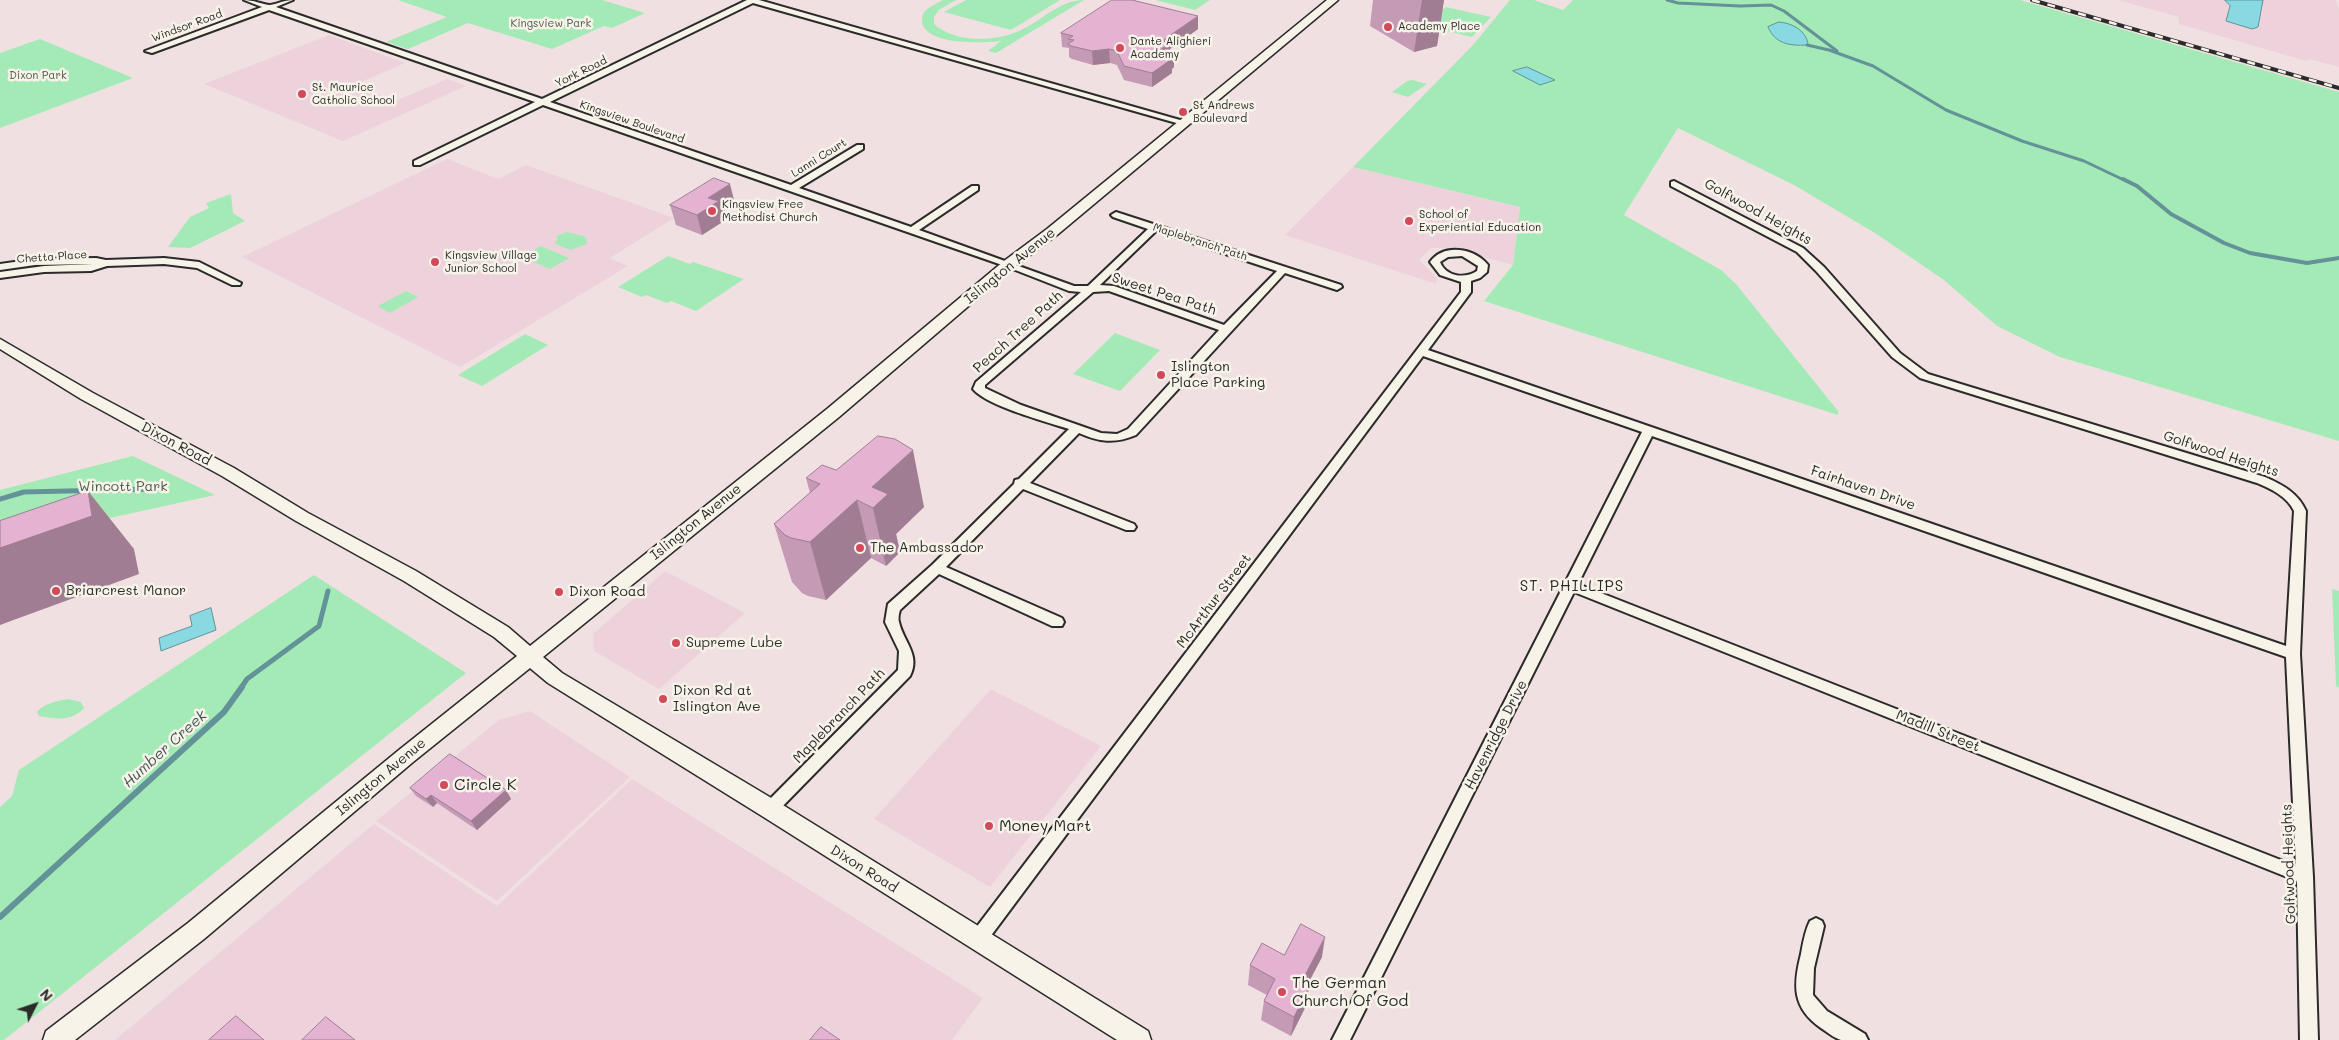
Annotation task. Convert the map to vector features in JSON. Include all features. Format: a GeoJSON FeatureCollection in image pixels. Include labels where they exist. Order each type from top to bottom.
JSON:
{"type":"FeatureCollection","features":[{"type":"Feature","properties":{"kind":"main road","name":"Islington Avenue"},"geometry":{"type":"LineString","coordinates":[[55,1040],[196,931],[406,756],[833,413],[1009,264],[1052,232],[1333,0]]}},
{"type":"Feature","properties":{"kind":"main road","name":"Dixon Road"},"geometry":{"type":"LineString","coordinates":[[0,344],[87,396],[228,472],[302,517],[410,576],[500,632],[556,678],[770,809],[1139,1040]]}},
{"type":"Feature","properties":{"kind":"street","name":"Kingsview Boulevard"},"geometry":{"type":"LineString","coordinates":[[248,0],[1009,264]]}},
{"type":"Feature","properties":{"kind":"street","name":"Windsor Road"},"geometry":{"type":"LineString","coordinates":[[149,51],[289,0]]}},
{"type":"Feature","properties":{"kind":"street"},"geometry":{"type":"LineString","coordinates":[[752,0],[1183,122]]}},
{"type":"Feature","properties":{"kind":"street","name":"York Road"},"geometry":{"type":"LineString","coordinates":[[418,164],[752,0]]}},
{"type":"Feature","properties":{"kind":"street","name":"Lanni Court"},"geometry":{"type":"LineString","coordinates":[[791,189],[860,147]]}},
{"type":"Feature","properties":{"kind":"street","name":"Golfwood Heights"},"geometry":{"type":"LineString","coordinates":[[1674,184],[1800,250],[1820,269],[1896,355],[1924,376],[2261,480],[2284,491],[2298,505],[2300,511],[2293,654],[2306,877],[2309,1040]]}},
{"type":"Feature","properties":{"kind":"street"},"geometry":{"type":"LineString","coordinates":[[911,231],[975,188]]}},
{"type":"Feature","properties":{"kind":"street","name":"Maplebranch Path"},"geometry":{"type":"LineString","coordinates":[[1116,215],[1337,287]]}},
{"type":"Feature","properties":{"kind":"street","name":"Peach Tree Path"},"geometry":{"type":"LineString","coordinates":[[1077,428],[1017,408],[982,392],[979,388],[980,384],[1089,290],[1155,227]]}},
{"type":"Feature","properties":{"kind":"street","name":"Chetta Place"},"geometry":{"type":"LineString","coordinates":[[0,266],[35,262],[96,261],[106,263],[164,261],[199,265],[236,282]]}},
{"type":"Feature","properties":{"kind":"street","name":"Chetta Place"},"geometry":{"type":"LineString","coordinates":[[0,275],[44,269],[91,268],[106,263]]}},
{"type":"Feature","properties":{"kind":"street","name":"Sweet Pea Path"},"geometry":{"type":"LineString","coordinates":[[1009,264],[1073,289],[1110,288],[1226,329]]}},
{"type":"Feature","properties":{"kind":"street"},"geometry":{"type":"LineString","coordinates":[[0,284],[44,269]]}},
{"type":"Feature","properties":{"kind":"street"},"geometry":{"type":"LineString","coordinates":[[1077,428],[1101,438],[1119,439],[1132,432],[1283,270]]}},
{"type":"Feature","properties":{"kind":"street","name":"McArthur Street"},"geometry":{"type":"LineString","coordinates":[[978,939],[1422,352],[1466,292],[1466,278]]}},
{"type":"Feature","properties":{"kind":"street","name":"Fairhaven Drive"},"geometry":{"type":"LineString","coordinates":[[1422,352],[2293,654]]}},
{"type":"Feature","properties":{"kind":"street","name":"Maplebranch Path"},"geometry":{"type":"LineString","coordinates":[[770,809],[905,672],[906,651],[892,622],[893,608],[937,568],[1019,483],[1077,428]]}},
{"type":"Feature","properties":{"kind":"street","name":"Havenridge Drive"},"geometry":{"type":"LineString","coordinates":[[1341,1040],[1649,430]]}},
{"type":"Feature","properties":{"kind":"street"},"geometry":{"type":"LineString","coordinates":[[1019,483],[1130,527]]}},
{"type":"Feature","properties":{"kind":"street"},"geometry":{"type":"LineString","coordinates":[[937,568],[1057,622]]}},
{"type":"Feature","properties":{"kind":"street","name":"Madill Street"},"geometry":{"type":"LineString","coordinates":[[1571,586],[2306,877]]}},
{"type":"Feature","properties":{"kind":"street"},"geometry":{"type":"LineString","coordinates":[[1816,926],[1802,981],[1803,994],[1808,1006],[1818,1016],[1834,1028],[1859,1040]]}},
{"type":"Feature","properties":{"kind":"shaded area"},"geometry":{"type":"Polygon","coordinates":[[[2118,0],[2336,0],[2339,9],[2339,67],[2309,59],[2306,61],[2179,24],[2179,17],[2118,0]]]}},
{"type":"Feature","properties":{"kind":"shaded area","name":"St. Maurice Catholic School"},"geometry":{"type":"Polygon","coordinates":[[[329,35],[405,63],[354,85],[396,101],[447,79],[466,86],[343,141],[204,84],[329,35]]]}},
{"type":"Feature","properties":{"kind":"shaded area","name":"Kingsview Village Junior School"},"geometry":{"type":"Polygon","coordinates":[[[447,159],[498,179],[526,165],[674,218],[610,258],[628,266],[460,367],[242,257],[447,159]]]}},
{"type":"Feature","properties":{"kind":"shaded area","name":"School of Experiential Education"},"geometry":{"type":"Polygon","coordinates":[[[1353,167],[1520,207],[1513,265],[1451,248],[1431,248],[1419,260],[1437,278],[1436,284],[1285,235],[1353,167]]]}},
{"type":"Feature","properties":{"kind":"shaded area"},"geometry":{"type":"Polygon","coordinates":[[[665,571],[745,613],[659,689],[594,651],[593,634],[665,571]]]}},
{"type":"Feature","properties":{"kind":"shaded area"},"geometry":{"type":"Polygon","coordinates":[[[991,689],[1101,746],[990,887],[874,819],[991,689]]]}},
{"type":"Feature","properties":{"kind":"shaded area"},"geometry":{"type":"Polygon","coordinates":[[[530,711],[630,777],[497,901],[376,821],[499,720],[530,711]]]}},
{"type":"Feature","properties":{"kind":"shaded area"},"geometry":{"type":"Polygon","coordinates":[[[632,779],[983,998],[952,1040],[115,1040],[374,824],[497,906],[632,779]]]}},
{"type":"Feature","properties":{"kind":"green space","name":"Kingsview Park"},"geometry":{"type":"Polygon","coordinates":[[[398,0],[602,0],[645,13],[612,28],[604,26],[552,49],[468,23],[408,49],[386,42],[447,17],[398,0]]]}},
{"type":"Feature","properties":{"kind":"green space"},"geometry":{"type":"Polygon","coordinates":[[[943,0],[956,0],[939,10],[934,17],[934,24],[953,35],[987,39],[1019,31],[1067,3],[1084,0],[996,53],[988,51],[1001,41],[969,42],[943,39],[925,29],[922,21],[924,13],[943,0]]]}},
{"type":"Feature","properties":{"kind":"green space"},"geometry":{"type":"Polygon","coordinates":[[[966,0],[1060,0],[1011,30],[944,12],[966,0]]]}},
{"type":"Feature","properties":{"kind":"green space"},"geometry":{"type":"Polygon","coordinates":[[[1155,0],[1210,0],[1195,10],[1155,0]]]}},
{"type":"Feature","properties":{"kind":"green space"},"geometry":{"type":"Polygon","coordinates":[[[1510,0],[1534,0],[1563,10],[1573,0],[2020,0],[2339,92],[2339,441],[2060,357],[1997,326],[1944,280],[1875,233],[1794,185],[1678,128],[1624,215],[1721,270],[1736,284],[1838,411],[1838,415],[1484,301],[1513,265],[1520,207],[1353,167],[1473,45],[1510,0]]]}},
{"type":"Feature","properties":{"kind":"green space"},"geometry":{"type":"Polygon","coordinates":[[[1446,7],[1491,17],[1472,37],[1426,26],[1446,7]]]}},
{"type":"Feature","properties":{"kind":"green space","name":"Dixon Park"},"geometry":{"type":"Polygon","coordinates":[[[40,39],[133,78],[0,128],[0,53],[40,39]]]}},
{"type":"Feature","properties":{"kind":"green space"},"geometry":{"type":"Polygon","coordinates":[[[1412,80],[1427,84],[1408,97],[1392,92],[1407,81],[1412,80]]]}},
{"type":"Feature","properties":{"kind":"green space"},"geometry":{"type":"Polygon","coordinates":[[[231,194],[233,213],[245,221],[190,248],[168,247],[190,217],[209,208],[206,203],[231,194]]]}},
{"type":"Feature","properties":{"kind":"green space"},"geometry":{"type":"Polygon","coordinates":[[[567,232],[586,237],[587,244],[570,250],[554,243],[558,240],[556,236],[567,232]]]}},
{"type":"Feature","properties":{"kind":"green space"},"geometry":{"type":"Polygon","coordinates":[[[541,246],[569,258],[550,269],[522,257],[541,246]]]}},
{"type":"Feature","properties":{"kind":"green space"},"geometry":{"type":"Polygon","coordinates":[[[668,256],[744,279],[696,311],[671,301],[667,303],[646,295],[642,297],[618,287],[668,256]]]}},
{"type":"Feature","properties":{"kind":"green space"},"geometry":{"type":"Polygon","coordinates":[[[406,291],[418,297],[390,313],[378,306],[406,291]]]}},
{"type":"Feature","properties":{"kind":"green space"},"geometry":{"type":"Polygon","coordinates":[[[1115,333],[1160,350],[1120,391],[1073,374],[1115,333]]]}},
{"type":"Feature","properties":{"kind":"green space"},"geometry":{"type":"Polygon","coordinates":[[[525,334],[548,345],[482,386],[458,375],[525,334]]]}},
{"type":"Feature","properties":{"kind":"green space","name":"Wincott Park"},"geometry":{"type":"Polygon","coordinates":[[[133,456],[215,495],[0,542],[0,490],[133,456]]]}},
{"type":"Feature","properties":{"kind":"green space"},"geometry":{"type":"Polygon","coordinates":[[[314,575],[466,673],[4,1040],[0,1040],[0,807],[12,796],[19,770],[314,575]]]}},
{"type":"Feature","properties":{"kind":"green space"},"geometry":{"type":"Polygon","coordinates":[[[2332,589],[2339,591],[2339,688],[2336,686],[2332,589]]]}},
{"type":"Feature","properties":{"kind":"green space"},"geometry":{"type":"Polygon","coordinates":[[[69,699],[81,702],[84,708],[74,716],[51,718],[39,716],[37,712],[47,704],[69,699]]]}},
{"type":"Feature","properties":{"kind":"water"},"geometry":{"type":"Polygon","coordinates":[[[2225,0],[2263,0],[2258,27],[2252,29],[2226,21],[2230,6],[2225,0]]]}},
{"type":"Feature","properties":{"kind":"water"},"geometry":{"type":"Polygon","coordinates":[[[1779,22],[1789,24],[1801,31],[1806,38],[1807,45],[1784,43],[1775,37],[1768,27],[1779,22]]]}},
{"type":"Feature","properties":{"kind":"water"},"geometry":{"type":"Polygon","coordinates":[[[1527,67],[1555,80],[1540,85],[1513,71],[1527,67]]]}},
{"type":"Feature","properties":{"kind":"water"},"geometry":{"type":"Polygon","coordinates":[[[211,608],[216,630],[161,651],[159,638],[192,626],[190,616],[211,608]]]}},
{"type":"Feature","properties":{"kind":"building","name":"Dante Alighieri Academy"},"geometry":{"type":"Polygon","coordinates":[[[1112,0],[1132,0],[1198,16],[1162,41],[1170,43],[1160,50],[1174,53],[1168,58],[1172,59],[1152,73],[1124,66],[1117,51],[1109,49],[1092,51],[1071,46],[1068,44],[1074,40],[1068,39],[1073,36],[1061,33],[1112,0]]]}},
{"type":"Feature","properties":{"kind":"building"},"geometry":{"type":"Polygon","coordinates":[[[714,178],[730,184],[708,198],[719,201],[697,215],[670,205],[714,178]]]}},
{"type":"Feature","properties":{"kind":"building"},"geometry":{"type":"Polygon","coordinates":[[[878,436],[895,439],[913,450],[872,487],[888,494],[873,508],[857,500],[810,542],[785,535],[774,524],[820,484],[806,478],[822,465],[836,470],[878,436]]]}},
{"type":"Feature","properties":{"kind":"building"},"geometry":{"type":"Polygon","coordinates":[[[88,491],[92,516],[0,548],[0,521],[88,491]]]}},
{"type":"Feature","properties":{"kind":"building"},"geometry":{"type":"Polygon","coordinates":[[[450,754],[506,790],[471,821],[431,795],[426,799],[410,788],[450,754]]]}},
{"type":"Feature","properties":{"kind":"building"},"geometry":{"type":"Polygon","coordinates":[[[1301,924],[1325,937],[1301,983],[1309,987],[1294,1017],[1264,1001],[1275,979],[1250,965],[1262,943],[1284,955],[1301,924]]]}},
{"type":"Feature","properties":{"kind":"building"},"geometry":{"type":"Polygon","coordinates":[[[236,1016],[264,1040],[209,1040],[236,1016]]]}},
{"type":"Feature","properties":{"kind":"building"},"geometry":{"type":"Polygon","coordinates":[[[326,1017],[355,1040],[302,1040],[326,1017]]]}},
{"type":"Feature","properties":{"kind":"building"},"geometry":{"type":"Polygon","coordinates":[[[821,1027],[840,1040],[810,1040],[821,1027]]]}},
{"type":"Feature","properties":{"kind":"waterway"},"geometry":{"type":"LineString","coordinates":[[1667,0],[1678,3],[1740,6],[1771,5],[1784,11],[1837,51]]}},
{"type":"Feature","properties":{"kind":"waterway"},"geometry":{"type":"LineString","coordinates":[[1807,45],[1829,50],[1873,66],[1946,110],[2022,141],[2084,161],[2126,181]]}},
{"type":"Feature","properties":{"kind":"waterway"},"geometry":{"type":"LineString","coordinates":[[2123,179],[2137,186],[2171,214],[2224,243],[2250,253],[2307,263],[2339,258]]}},
{"type":"Feature","properties":{"kind":"waterway"},"geometry":{"type":"LineString","coordinates":[[0,499],[24,492],[154,489]]}},
{"type":"Feature","properties":{"kind":"waterway","name":"Humber Creek"},"geometry":{"type":"LineString","coordinates":[[241,688],[247,679],[319,626],[328,591]]}},
{"type":"Feature","properties":{"kind":"waterway","name":"Humber Creek"},"geometry":{"type":"LineString","coordinates":[[0,917],[224,712],[242,687]]}},
{"type":"Feature","properties":{"kind":"railway"},"geometry":{"type":"LineString","coordinates":[[2032,0],[2339,88]]}},
{"type":"Feature","properties":{"kind":"place","name":"Academy Place"},"geometry":{"type":"Point","coordinates":[1388,27]}},
{"type":"Feature","properties":{"kind":"place","name":"Dante Alighieri Academy"},"geometry":{"type":"Point","coordinates":[1120,48]}},
{"type":"Feature","properties":{"kind":"place","name":"St. Maurice Catholic School"},"geometry":{"type":"Point","coordinates":[302,94]}},
{"type":"Feature","properties":{"kind":"place","name":"St Andrews Boulevard"},"geometry":{"type":"Point","coordinates":[1183,112]}},
{"type":"Feature","properties":{"kind":"place","name":"Kingsview Free Methodist Church"},"geometry":{"type":"Point","coordinates":[712,211]}},
{"type":"Feature","properties":{"kind":"place","name":"School of Experiential Education"},"geometry":{"type":"Point","coordinates":[1409,221]}},
{"type":"Feature","properties":{"kind":"place","name":"Kingsview Village Junior School"},"geometry":{"type":"Point","coordinates":[435,262]}},
{"type":"Feature","properties":{"kind":"place","name":"Islington Place Parking"},"geometry":{"type":"Point","coordinates":[1161,375]}},
{"type":"Feature","properties":{"kind":"place","name":"The Ambassador"},"geometry":{"type":"Point","coordinates":[860,548]}},
{"type":"Feature","properties":{"kind":"place","name":"Briarcrest Manor"},"geometry":{"type":"Point","coordinates":[56,591]}},
{"type":"Feature","properties":{"kind":"place","name":"Dixon Road"},"geometry":{"type":"Point","coordinates":[559,592]}},
{"type":"Feature","properties":{"kind":"place","name":"Supreme Lube"},"geometry":{"type":"Point","coordinates":[676,643]}},
{"type":"Feature","properties":{"kind":"place","name":"Dixon Rd at Islington Ave"},"geometry":{"type":"Point","coordinates":[663,699]}},
{"type":"Feature","properties":{"kind":"place","name":"Circle K"},"geometry":{"type":"Point","coordinates":[444,785]}},
{"type":"Feature","properties":{"kind":"place","name":"Money Mart"},"geometry":{"type":"Point","coordinates":[989,826]}},
{"type":"Feature","properties":{"kind":"place","name":"The German Church Of God"},"geometry":{"type":"Point","coordinates":[1282,992]}},
{"type":"Feature","properties":{"kind":"district","name":"ST. PHILLIPS"},"geometry":{"type":"Point","coordinates":[1572,586]}}]}
